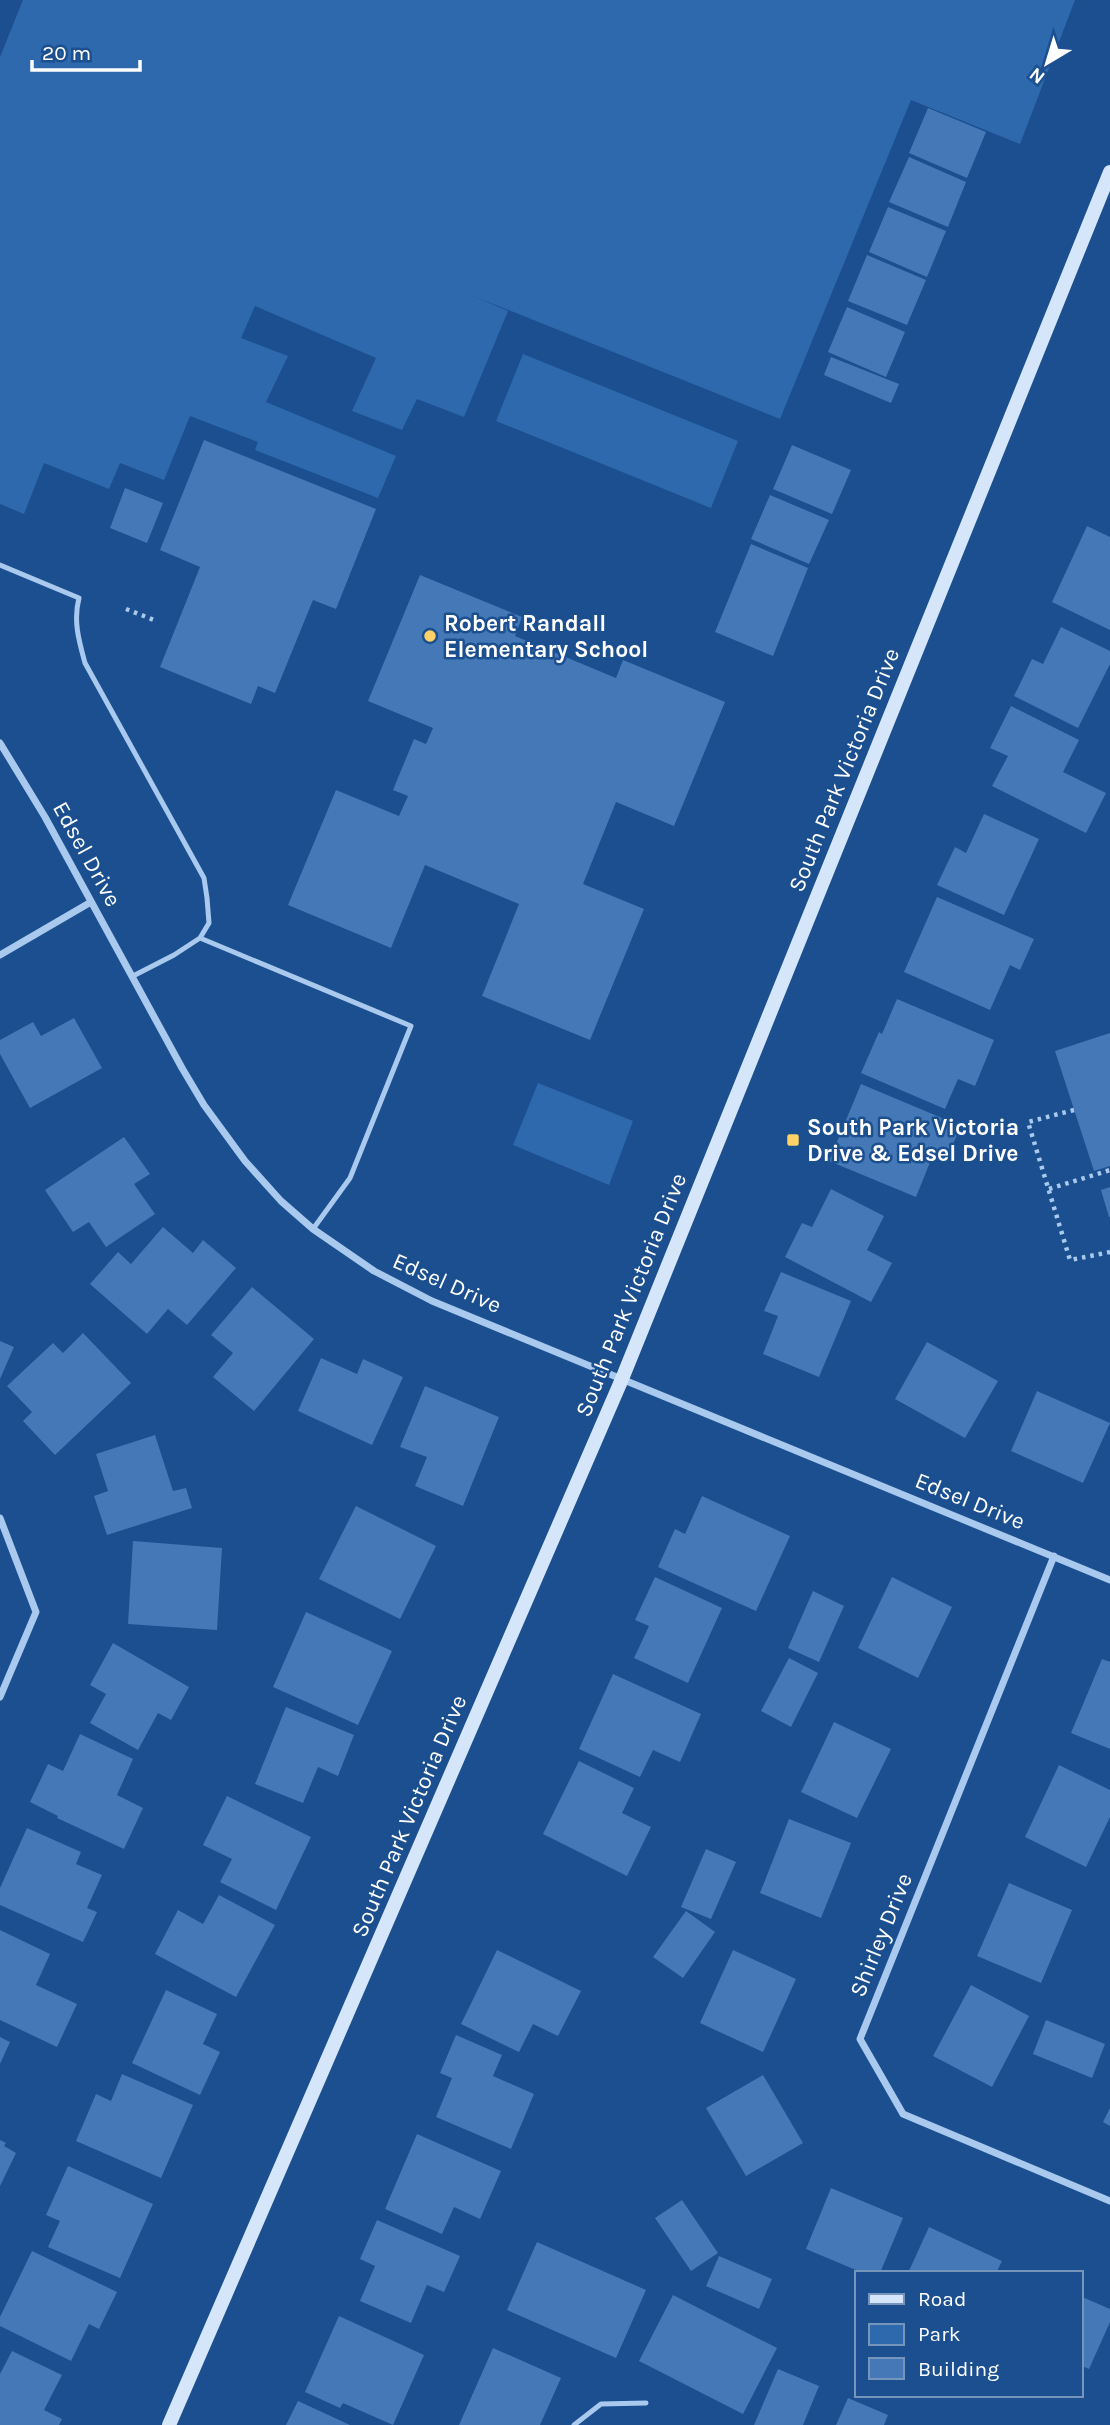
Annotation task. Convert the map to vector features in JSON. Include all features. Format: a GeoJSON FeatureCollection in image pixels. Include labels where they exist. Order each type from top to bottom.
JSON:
{"type":"FeatureCollection","features":[{"type":"Feature","properties":{"kind":"main road","name":"South Park Victoria Drive"},"geometry":{"type":"LineString","coordinates":[[169,2425],[622,1379],[1110,172]]}},
{"type":"Feature","properties":{"kind":"street","name":"Edsel Drive"},"geometry":{"type":"LineString","coordinates":[[0,743],[45,817],[212,1116],[245,1161],[281,1201],[313,1229],[374,1271],[432,1301],[1110,1580]]}},
{"type":"Feature","properties":{"kind":"street"},"geometry":{"type":"LineString","coordinates":[[0,955],[91,902]]}},
{"type":"Feature","properties":{"kind":"street"},"geometry":{"type":"LineString","coordinates":[[0,1518],[36,1612],[0,1697]]}},
{"type":"Feature","properties":{"kind":"street","name":"Shirley Drive"},"geometry":{"type":"LineString","coordinates":[[1054,1556],[860,2039],[902,2114],[1110,2200]]}},
{"type":"Feature","properties":{"kind":"lane"},"geometry":{"type":"LineString","coordinates":[[0,565],[79,598],[76,609],[77,634],[85,663],[204,878],[209,923],[200,938],[174,956],[133,976]]}},
{"type":"Feature","properties":{"kind":"lane"},"geometry":{"type":"LineString","coordinates":[[200,938],[411,1026],[351,1178],[313,1229]]}},
{"type":"Feature","properties":{"kind":"lane"},"geometry":{"type":"LineString","coordinates":[[574,2425],[601,2404],[646,2403]]}},
{"type":"Feature","properties":{"kind":"path"},"geometry":{"type":"LineString","coordinates":[[126,609],[154,621]]}},
{"type":"Feature","properties":{"kind":"path"},"geometry":{"type":"LineString","coordinates":[[1074,1110],[1028,1122],[1070,1260],[1110,1252]]}},
{"type":"Feature","properties":{"kind":"path"},"geometry":{"type":"LineString","coordinates":[[1049,1189],[1110,1170]]}},
{"type":"Feature","properties":{"kind":"green space"},"geometry":{"type":"Polygon","coordinates":[[[23,0],[1075,0],[1020,144],[911,100],[780,419],[471,295],[508,311],[464,417],[417,399],[402,430],[352,411],[376,358],[255,306],[241,338],[288,356],[266,402],[396,456],[378,498],[255,450],[258,442],[190,416],[164,480],[120,463],[109,489],[44,463],[24,514],[0,504],[0,57],[23,0]]]}},
{"type":"Feature","properties":{"kind":"green space"},"geometry":{"type":"Polygon","coordinates":[[[523,354],[738,441],[711,508],[496,421],[523,354]]]}},
{"type":"Feature","properties":{"kind":"green space"},"geometry":{"type":"Polygon","coordinates":[[[538,1083],[633,1121],[609,1185],[513,1145],[538,1083]]]}},
{"type":"Feature","properties":{"kind":"building"},"geometry":{"type":"Polygon","coordinates":[[[928,108],[986,132],[967,178],[909,153],[928,108]]]}},
{"type":"Feature","properties":{"kind":"building"},"geometry":{"type":"Polygon","coordinates":[[[909,157],[966,182],[948,227],[889,202],[909,157]]]}},
{"type":"Feature","properties":{"kind":"building"},"geometry":{"type":"Polygon","coordinates":[[[888,207],[946,231],[927,277],[869,252],[888,207]]]}},
{"type":"Feature","properties":{"kind":"building"},"geometry":{"type":"Polygon","coordinates":[[[867,255],[926,280],[907,325],[848,301],[867,255]]]}},
{"type":"Feature","properties":{"kind":"building"},"geometry":{"type":"Polygon","coordinates":[[[847,307],[905,332],[886,377],[828,352],[847,307]]]}},
{"type":"Feature","properties":{"kind":"building"},"geometry":{"type":"Polygon","coordinates":[[[831,357],[899,384],[891,403],[824,375],[831,357]]]}},
{"type":"Feature","properties":{"kind":"building"},"geometry":{"type":"Polygon","coordinates":[[[204,440],[376,509],[336,609],[313,600],[275,693],[258,686],[251,704],[160,667],[200,567],[160,550],[204,440]]]}},
{"type":"Feature","properties":{"kind":"building"},"geometry":{"type":"Polygon","coordinates":[[[792,445],[851,470],[832,514],[773,489],[792,445]]]}},
{"type":"Feature","properties":{"kind":"building"},"geometry":{"type":"Polygon","coordinates":[[[125,488],[163,503],[147,543],[110,528],[125,488]]]}},
{"type":"Feature","properties":{"kind":"building"},"geometry":{"type":"Polygon","coordinates":[[[770,495],[829,520],[809,564],[751,539],[770,495]]]}},
{"type":"Feature","properties":{"kind":"building"},"geometry":{"type":"Polygon","coordinates":[[[1087,526],[1110,537],[1110,630],[1052,602],[1087,526]]]}},
{"type":"Feature","properties":{"kind":"building"},"geometry":{"type":"Polygon","coordinates":[[[751,544],[808,568],[773,656],[715,632],[751,544]]]}},
{"type":"Feature","properties":{"kind":"building"},"geometry":{"type":"Polygon","coordinates":[[[420,575],[522,617],[515,636],[616,678],[623,660],[725,702],[674,826],[616,802],[583,884],[644,909],[590,1040],[482,996],[519,904],[425,865],[391,948],[288,905],[336,790],[399,816],[408,796],[393,790],[414,739],[426,744],[433,728],[368,701],[420,575]]]}},
{"type":"Feature","properties":{"kind":"building"},"geometry":{"type":"Polygon","coordinates":[[[1061,627],[1110,651],[1110,664],[1078,728],[1014,696],[1032,659],[1043,664],[1061,627]]]}},
{"type":"Feature","properties":{"kind":"building"},"geometry":{"type":"Polygon","coordinates":[[[1011,706],[1079,740],[1063,772],[1106,793],[1086,833],[992,786],[1008,756],[990,748],[1011,706]]]}},
{"type":"Feature","properties":{"kind":"building"},"geometry":{"type":"Polygon","coordinates":[[[984,814],[1039,839],[1004,915],[937,885],[955,847],[966,853],[984,814]]]}},
{"type":"Feature","properties":{"kind":"building"},"geometry":{"type":"Polygon","coordinates":[[[937,897],[1034,939],[1020,970],[1010,965],[990,1010],[904,972],[937,897]]]}},
{"type":"Feature","properties":{"kind":"building"},"geometry":{"type":"Polygon","coordinates":[[[897,999],[994,1040],[975,1086],[958,1079],[945,1109],[861,1073],[897,999]]]}},
{"type":"Feature","properties":{"kind":"building"},"geometry":{"type":"Polygon","coordinates":[[[74,1018],[102,1068],[30,1108],[0,1054],[0,1040],[33,1022],[41,1036],[74,1018]]]}},
{"type":"Feature","properties":{"kind":"building"},"geometry":{"type":"Polygon","coordinates":[[[1110,1033],[1110,1166],[1094,1171],[1055,1051],[1110,1033]]]}},
{"type":"Feature","properties":{"kind":"building"},"geometry":{"type":"Polygon","coordinates":[[[861,1084],[961,1126],[946,1160],[933,1155],[916,1197],[829,1161],[861,1084]]]}},
{"type":"Feature","properties":{"kind":"building"},"geometry":{"type":"Polygon","coordinates":[[[124,1137],[150,1174],[134,1184],[155,1214],[106,1247],[89,1222],[73,1232],[45,1190],[124,1137]]]}},
{"type":"Feature","properties":{"kind":"building"},"geometry":{"type":"Polygon","coordinates":[[[1110,1187],[1110,1217],[1109,1217],[1101,1190],[1110,1187]]]}},
{"type":"Feature","properties":{"kind":"building"},"geometry":{"type":"Polygon","coordinates":[[[831,1189],[884,1216],[867,1250],[892,1263],[871,1302],[785,1257],[802,1223],[812,1227],[831,1189]]]}},
{"type":"Feature","properties":{"kind":"building"},"geometry":{"type":"Polygon","coordinates":[[[163,1227],[193,1253],[203,1240],[236,1268],[187,1325],[168,1309],[147,1334],[90,1284],[118,1252],[131,1264],[163,1227]]]}},
{"type":"Feature","properties":{"kind":"building"},"geometry":{"type":"Polygon","coordinates":[[[781,1272],[851,1301],[819,1377],[763,1354],[778,1316],[764,1311],[781,1272]]]}},
{"type":"Feature","properties":{"kind":"building"},"geometry":{"type":"Polygon","coordinates":[[[252,1287],[314,1339],[254,1411],[213,1377],[233,1353],[211,1335],[252,1287]]]}},
{"type":"Feature","properties":{"kind":"building"},"geometry":{"type":"Polygon","coordinates":[[[83,1333],[131,1383],[55,1455],[23,1421],[32,1412],[7,1386],[53,1343],[63,1353],[83,1333]]]}},
{"type":"Feature","properties":{"kind":"building"},"geometry":{"type":"Polygon","coordinates":[[[0,1341],[14,1347],[0,1379],[0,1341]]]}},
{"type":"Feature","properties":{"kind":"building"},"geometry":{"type":"Polygon","coordinates":[[[927,1342],[998,1381],[965,1438],[895,1399],[927,1342]]]}},
{"type":"Feature","properties":{"kind":"building"},"geometry":{"type":"Polygon","coordinates":[[[321,1358],[357,1374],[363,1359],[403,1377],[372,1445],[298,1411],[321,1358]]]}},
{"type":"Feature","properties":{"kind":"building"},"geometry":{"type":"Polygon","coordinates":[[[425,1386],[499,1417],[463,1506],[415,1486],[427,1457],[400,1447],[425,1386]]]}},
{"type":"Feature","properties":{"kind":"building"},"geometry":{"type":"Polygon","coordinates":[[[1037,1391],[1110,1423],[1083,1483],[1011,1451],[1037,1391]]]}},
{"type":"Feature","properties":{"kind":"building"},"geometry":{"type":"Polygon","coordinates":[[[155,1435],[173,1491],[186,1488],[192,1508],[107,1535],[94,1496],[108,1491],[96,1454],[155,1435]]]}},
{"type":"Feature","properties":{"kind":"building"},"geometry":{"type":"Polygon","coordinates":[[[702,1496],[790,1536],[756,1611],[658,1567],[675,1529],[685,1534],[702,1496]]]}},
{"type":"Feature","properties":{"kind":"building"},"geometry":{"type":"Polygon","coordinates":[[[356,1506],[436,1546],[400,1619],[319,1579],[356,1506]]]}},
{"type":"Feature","properties":{"kind":"building"},"geometry":{"type":"Polygon","coordinates":[[[133,1541],[222,1548],[217,1630],[128,1624],[133,1541]]]}},
{"type":"Feature","properties":{"kind":"building"},"geometry":{"type":"Polygon","coordinates":[[[655,1577],[722,1608],[688,1683],[634,1658],[649,1626],[635,1620],[655,1577]]]}},
{"type":"Feature","properties":{"kind":"building"},"geometry":{"type":"Polygon","coordinates":[[[892,1577],[952,1607],[918,1678],[858,1648],[892,1577]]]}},
{"type":"Feature","properties":{"kind":"building"},"geometry":{"type":"Polygon","coordinates":[[[813,1591],[844,1606],[819,1662],[788,1648],[813,1591]]]}},
{"type":"Feature","properties":{"kind":"building"},"geometry":{"type":"Polygon","coordinates":[[[306,1612],[392,1651],[358,1725],[273,1687],[306,1612]]]}},
{"type":"Feature","properties":{"kind":"building"},"geometry":{"type":"Polygon","coordinates":[[[113,1643],[189,1687],[171,1720],[158,1713],[138,1750],[90,1723],[106,1694],[90,1685],[113,1643]]]}},
{"type":"Feature","properties":{"kind":"building"},"geometry":{"type":"Polygon","coordinates":[[[789,1658],[818,1673],[791,1727],[761,1711],[789,1658]]]}},
{"type":"Feature","properties":{"kind":"building"},"geometry":{"type":"Polygon","coordinates":[[[1102,1659],[1110,1662],[1110,1749],[1071,1733],[1102,1659]]]}},
{"type":"Feature","properties":{"kind":"building"},"geometry":{"type":"Polygon","coordinates":[[[613,1674],[701,1714],[680,1762],[653,1750],[640,1777],[579,1749],[613,1674]]]}},
{"type":"Feature","properties":{"kind":"building"},"geometry":{"type":"Polygon","coordinates":[[[286,1707],[354,1735],[338,1776],[318,1767],[303,1803],[255,1784],[286,1707]]]}},
{"type":"Feature","properties":{"kind":"building"},"geometry":{"type":"Polygon","coordinates":[[[834,1722],[891,1749],[857,1818],[801,1792],[834,1722]]]}},
{"type":"Feature","properties":{"kind":"building"},"geometry":{"type":"Polygon","coordinates":[[[80,1734],[133,1759],[117,1795],[143,1808],[124,1849],[57,1818],[58,1816],[30,1802],[48,1764],[63,1771],[80,1734]]]}},
{"type":"Feature","properties":{"kind":"building"},"geometry":{"type":"Polygon","coordinates":[[[579,1761],[634,1788],[622,1813],[651,1827],[627,1876],[543,1834],[579,1761]]]}},
{"type":"Feature","properties":{"kind":"building"},"geometry":{"type":"Polygon","coordinates":[[[1059,1765],[1110,1790],[1110,1817],[1086,1867],[1025,1837],[1059,1765]]]}},
{"type":"Feature","properties":{"kind":"building"},"geometry":{"type":"Polygon","coordinates":[[[227,1796],[311,1837],[276,1910],[220,1882],[232,1859],[203,1845],[227,1796]]]}},
{"type":"Feature","properties":{"kind":"building"},"geometry":{"type":"Polygon","coordinates":[[[789,1819],[851,1843],[821,1918],[760,1893],[789,1819]]]}},
{"type":"Feature","properties":{"kind":"building"},"geometry":{"type":"Polygon","coordinates":[[[27,1828],[81,1852],[76,1864],[102,1875],[87,1908],[97,1912],[83,1942],[0,1905],[0,1888],[27,1828]]]}},
{"type":"Feature","properties":{"kind":"building"},"geometry":{"type":"Polygon","coordinates":[[[706,1849],[736,1862],[711,1919],[681,1907],[706,1849]]]}},
{"type":"Feature","properties":{"kind":"building"},"geometry":{"type":"Polygon","coordinates":[[[1009,1883],[1072,1910],[1041,1983],[977,1956],[1009,1883]]]}},
{"type":"Feature","properties":{"kind":"building"},"geometry":{"type":"Polygon","coordinates":[[[219,1895],[275,1925],[236,1997],[155,1954],[178,1910],[203,1924],[219,1895]]]}},
{"type":"Feature","properties":{"kind":"building"},"geometry":{"type":"Polygon","coordinates":[[[686,1911],[715,1932],[683,1978],[653,1957],[686,1911]]]}},
{"type":"Feature","properties":{"kind":"building"},"geometry":{"type":"Polygon","coordinates":[[[0,1930],[50,1954],[36,1985],[77,2004],[57,2047],[0,2020],[0,1930]]]}},
{"type":"Feature","properties":{"kind":"building"},"geometry":{"type":"Polygon","coordinates":[[[497,1950],[581,1991],[558,2036],[533,2024],[519,2052],[461,2024],[497,1950]]]}},
{"type":"Feature","properties":{"kind":"building"},"geometry":{"type":"Polygon","coordinates":[[[733,1950],[796,1979],[763,2052],[700,2023],[733,1950]]]}},
{"type":"Feature","properties":{"kind":"building"},"geometry":{"type":"Polygon","coordinates":[[[971,1985],[1029,2016],[992,2087],[933,2056],[971,1985]]]}},
{"type":"Feature","properties":{"kind":"building"},"geometry":{"type":"Polygon","coordinates":[[[166,1990],[217,2014],[203,2044],[220,2052],[200,2095],[132,2063],[166,1990]]]}},
{"type":"Feature","properties":{"kind":"building"},"geometry":{"type":"Polygon","coordinates":[[[1046,2020],[1105,2044],[1092,2078],[1033,2054],[1046,2020]]]}},
{"type":"Feature","properties":{"kind":"building"},"geometry":{"type":"Polygon","coordinates":[[[456,2035],[502,2055],[493,2076],[534,2094],[511,2149],[436,2117],[452,2078],[440,2073],[456,2035]]]}},
{"type":"Feature","properties":{"kind":"building"},"geometry":{"type":"Polygon","coordinates":[[[0,2037],[10,2042],[0,2064],[0,2037]]]}},
{"type":"Feature","properties":{"kind":"building"},"geometry":{"type":"Polygon","coordinates":[[[122,2074],[193,2105],[161,2178],[76,2141],[96,2094],[111,2101],[122,2074]]]}},
{"type":"Feature","properties":{"kind":"building"},"geometry":{"type":"Polygon","coordinates":[[[763,2075],[803,2143],[746,2176],[706,2108],[763,2075]]]}},
{"type":"Feature","properties":{"kind":"building"},"geometry":{"type":"Polygon","coordinates":[[[1110,2108],[1110,2126],[1103,2122],[1110,2108]]]}},
{"type":"Feature","properties":{"kind":"building"},"geometry":{"type":"Polygon","coordinates":[[[417,2134],[501,2171],[480,2219],[454,2207],[442,2234],[385,2209],[417,2134]]]}},
{"type":"Feature","properties":{"kind":"building"},"geometry":{"type":"Polygon","coordinates":[[[0,2140],[6,2143],[4,2146],[16,2153],[0,2186],[0,2140]]]}},
{"type":"Feature","properties":{"kind":"building"},"geometry":{"type":"Polygon","coordinates":[[[68,2166],[153,2204],[120,2278],[48,2247],[60,2221],[46,2215],[68,2166]]]}},
{"type":"Feature","properties":{"kind":"building"},"geometry":{"type":"Polygon","coordinates":[[[831,2188],[903,2218],[881,2271],[858,2271],[806,2249],[831,2188]]]}},
{"type":"Feature","properties":{"kind":"building"},"geometry":{"type":"Polygon","coordinates":[[[682,2200],[718,2253],[691,2271],[655,2218],[682,2200]]]}},
{"type":"Feature","properties":{"kind":"building"},"geometry":{"type":"Polygon","coordinates":[[[377,2220],[460,2256],[444,2292],[427,2285],[411,2323],[360,2301],[375,2266],[360,2259],[377,2220]]]}},
{"type":"Feature","properties":{"kind":"building"},"geometry":{"type":"Polygon","coordinates":[[[929,2227],[1002,2261],[997,2271],[909,2271],[929,2227]]]}},
{"type":"Feature","properties":{"kind":"building"},"geometry":{"type":"Polygon","coordinates":[[[537,2242],[646,2290],[616,2358],[507,2310],[537,2242]]]}},
{"type":"Feature","properties":{"kind":"building"},"geometry":{"type":"Polygon","coordinates":[[[32,2251],[117,2292],[99,2329],[89,2324],[71,2361],[0,2326],[0,2317],[32,2251]]]}},
{"type":"Feature","properties":{"kind":"building"},"geometry":{"type":"Polygon","coordinates":[[[719,2256],[772,2279],[759,2309],[706,2286],[719,2256]]]}},
{"type":"Feature","properties":{"kind":"building"},"geometry":{"type":"Polygon","coordinates":[[[673,2295],[777,2348],[743,2414],[639,2361],[673,2295]]]}},
{"type":"Feature","properties":{"kind":"building"},"geometry":{"type":"Polygon","coordinates":[[[1082,2297],[1110,2309],[1110,2322],[1089,2369],[1082,2366],[1082,2297]]]}},
{"type":"Feature","properties":{"kind":"building"},"geometry":{"type":"Polygon","coordinates":[[[339,2316],[424,2355],[393,2425],[343,2403],[340,2408],[305,2392],[339,2316]]]}},
{"type":"Feature","properties":{"kind":"building"},"geometry":{"type":"Polygon","coordinates":[[[493,2348],[561,2378],[540,2425],[459,2425],[493,2348]]]}},
{"type":"Feature","properties":{"kind":"building"},"geometry":{"type":"Polygon","coordinates":[[[12,2351],[62,2375],[44,2410],[62,2419],[59,2425],[0,2425],[0,2374],[12,2351]]]}},
{"type":"Feature","properties":{"kind":"building"},"geometry":{"type":"Polygon","coordinates":[[[778,2369],[819,2386],[803,2425],[754,2425],[778,2369]]]}},
{"type":"Feature","properties":{"kind":"building"},"geometry":{"type":"Polygon","coordinates":[[[848,2398],[888,2415],[884,2425],[836,2425],[848,2398]]]}},
{"type":"Feature","properties":{"kind":"building"},"geometry":{"type":"Polygon","coordinates":[[[298,2401],[350,2425],[286,2425],[298,2401]]]}},
{"type":"Feature","properties":{"kind":"place","name":"Robert Randall Elementary School"},"geometry":{"type":"Point","coordinates":[430,636]}},
{"type":"Feature","properties":{"kind":"place","name":"South Park Victoria Drive & Edsel Drive"},"geometry":{"type":"Point","coordinates":[793,1140]}}]}
